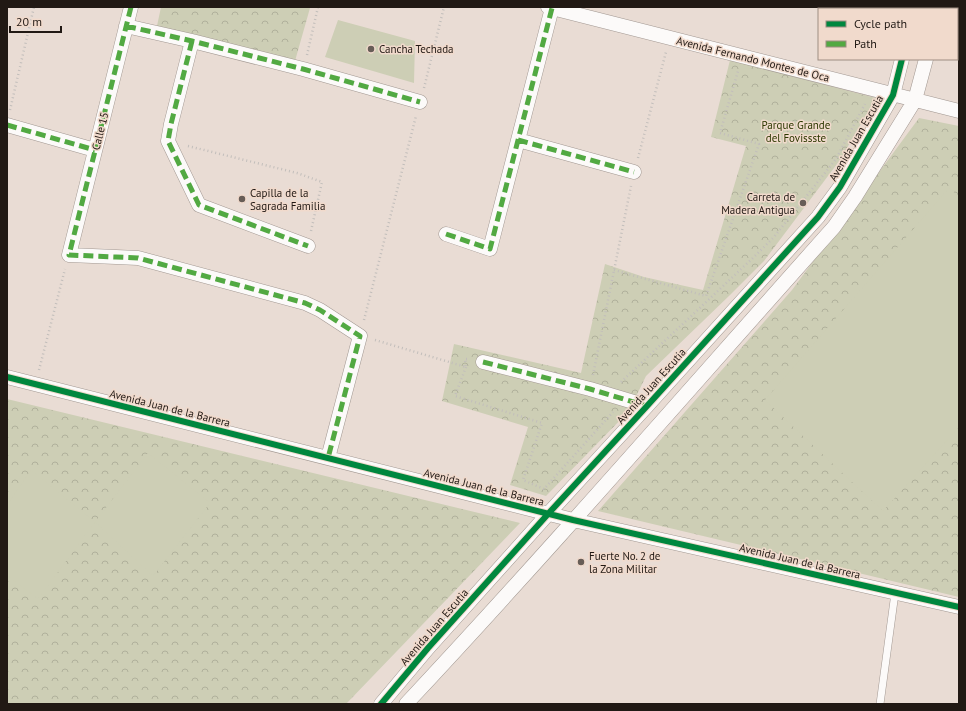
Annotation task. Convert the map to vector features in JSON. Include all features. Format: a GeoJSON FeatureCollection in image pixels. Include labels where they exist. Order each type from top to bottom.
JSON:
{"type":"FeatureCollection","features":[{"type":"Feature","properties":{"kind":"street","name":"Calle 15"},"geometry":{"type":"LineString","coordinates":[[69,255],[131,7]]}},
{"type":"Feature","properties":{"kind":"street"},"geometry":{"type":"LineString","coordinates":[[446,234],[490,249],[550,8]]}},
{"type":"Feature","properties":{"kind":"street","name":"Avenida Fernando Montes de Oca"},"geometry":{"type":"LineString","coordinates":[[550,8],[581,11],[670,38],[959,111]]}},
{"type":"Feature","properties":{"kind":"street"},"geometry":{"type":"LineString","coordinates":[[126,26],[303,69],[420,102]]}},
{"type":"Feature","properties":{"kind":"street"},"geometry":{"type":"LineString","coordinates":[[192,41],[168,141],[199,205],[308,246]]}},
{"type":"Feature","properties":{"kind":"street","name":"Avenida Juan Escutia"},"geometry":{"type":"LineString","coordinates":[[381,704],[428,648],[548,514],[648,406],[818,217],[840,186],[893,95],[902,60]]}},
{"type":"Feature","properties":{"kind":"street"},"geometry":{"type":"LineString","coordinates":[[406,704],[444,664],[573,520],[834,226],[855,197],[915,100],[926,60]]}},
{"type":"Feature","properties":{"kind":"street"},"geometry":{"type":"LineString","coordinates":[[8,121],[95,150]]}},
{"type":"Feature","properties":{"kind":"street"},"geometry":{"type":"LineString","coordinates":[[518,140],[634,172]]}},
{"type":"Feature","properties":{"kind":"street"},"geometry":{"type":"LineString","coordinates":[[69,255],[138,258],[305,303],[320,310],[360,336],[328,458]]}},
{"type":"Feature","properties":{"kind":"street"},"geometry":{"type":"LineString","coordinates":[[483,362],[590,389],[648,406]]}},
{"type":"Feature","properties":{"kind":"street","name":"Avenida Juan de la Barrera"},"geometry":{"type":"LineString","coordinates":[[7,377],[548,514],[959,607]]}},
{"type":"Feature","properties":{"kind":"street"},"geometry":{"type":"LineString","coordinates":[[428,648],[444,664]]}},
{"type":"Feature","properties":{"kind":"lane"},"geometry":{"type":"LineString","coordinates":[[880,704],[895,593]]}},
{"type":"Feature","properties":{"kind":"path"},"geometry":{"type":"LineString","coordinates":[[8,121],[34,7]]}},
{"type":"Feature","properties":{"kind":"path"},"geometry":{"type":"LineString","coordinates":[[303,69],[318,7]]}},
{"type":"Feature","properties":{"kind":"path"},"geometry":{"type":"LineString","coordinates":[[444,7],[360,336],[466,367]]}},
{"type":"Feature","properties":{"kind":"path"},"geometry":{"type":"LineString","coordinates":[[590,389],[634,172],[670,38]]}},
{"type":"Feature","properties":{"kind":"path"},"geometry":{"type":"LineString","coordinates":[[614,270],[706,296],[759,144],[720,133],[739,68]]}},
{"type":"Feature","properties":{"kind":"path"},"geometry":{"type":"LineString","coordinates":[[483,362],[465,359],[466,367],[455,396],[542,423],[523,480],[544,489],[617,407],[618,384],[774,237],[836,159],[867,101]]}},
{"type":"Feature","properties":{"kind":"path"},"geometry":{"type":"LineString","coordinates":[[168,141],[297,173],[322,182],[308,246]]}},
{"type":"Feature","properties":{"kind":"path"},"geometry":{"type":"LineString","coordinates":[[35,384],[69,255]]}},
{"type":"Feature","properties":{"kind":"green space"},"geometry":{"type":"Polygon","coordinates":[[[161,7],[310,8],[295,61],[157,26],[161,7]]]}},
{"type":"Feature","properties":{"kind":"green space","name":"Cancha Techada"},"geometry":{"type":"Polygon","coordinates":[[[338,20],[415,41],[414,83],[325,57],[338,20]]]}},
{"type":"Feature","properties":{"kind":"green space","name":"Parque Grande del Fovissste"},"geometry":{"type":"Polygon","coordinates":[[[730,60],[876,98],[840,160],[764,261],[646,376],[629,411],[546,496],[510,485],[528,427],[442,401],[454,344],[581,373],[605,264],[644,277],[703,290],[746,146],[711,137],[730,60]]]}},
{"type":"Feature","properties":{"kind":"green space"},"geometry":{"type":"Polygon","coordinates":[[[919,118],[959,126],[959,597],[598,511],[792,290],[919,118]]]}},
{"type":"Feature","properties":{"kind":"green space"},"geometry":{"type":"Polygon","coordinates":[[[949,188],[959,197],[959,427],[883,511],[765,400],[949,188]]]}},
{"type":"Feature","properties":{"kind":"green space"},"geometry":{"type":"Polygon","coordinates":[[[7,399],[520,523],[346,704],[7,704],[7,399]]]}},
{"type":"Feature","properties":{"kind":"green space"},"geometry":{"type":"Polygon","coordinates":[[[148,453],[210,503],[153,576],[95,522],[148,453]]]}},
{"type":"Feature","properties":{"kind":"green space"},"geometry":{"type":"Polygon","coordinates":[[[31,470],[95,522],[38,599],[7,575],[7,505],[31,470]]]}},
{"type":"Feature","properties":{"kind":"marked path"},"geometry":{"type":"LineString","coordinates":[[131,7],[69,255],[138,258],[305,303],[320,310],[360,336],[328,458]]}},
{"type":"Feature","properties":{"kind":"marked path"},"geometry":{"type":"LineString","coordinates":[[446,234],[490,249],[552,8]]}},
{"type":"Feature","properties":{"kind":"marked path"},"geometry":{"type":"LineString","coordinates":[[126,26],[303,69],[420,102]]}},
{"type":"Feature","properties":{"kind":"marked path"},"geometry":{"type":"LineString","coordinates":[[192,41],[168,141],[199,205],[308,246]]}},
{"type":"Feature","properties":{"kind":"marked path"},"geometry":{"type":"LineString","coordinates":[[7,125],[95,150]]}},
{"type":"Feature","properties":{"kind":"marked path"},"geometry":{"type":"LineString","coordinates":[[518,140],[634,172]]}},
{"type":"Feature","properties":{"kind":"marked path"},"geometry":{"type":"LineString","coordinates":[[483,362],[590,389],[647,406]]}},
{"type":"Feature","properties":{"kind":"cycle path"},"geometry":{"type":"LineString","coordinates":[[381,704],[428,648],[548,514],[818,217],[840,187],[893,95],[902,60]]}},
{"type":"Feature","properties":{"kind":"cycle path"},"geometry":{"type":"LineString","coordinates":[[7,377],[573,520],[959,607]]}},
{"type":"Feature","properties":{"kind":"place","name":"Cancha Techada"},"geometry":{"type":"Point","coordinates":[371,49]}},
{"type":"Feature","properties":{"kind":"place","name":"Capilla de la Sagrada Familia"},"geometry":{"type":"Point","coordinates":[242,199]}},
{"type":"Feature","properties":{"kind":"place","name":"Carreta de Madera Antigua"},"geometry":{"type":"Point","coordinates":[803,203]}},
{"type":"Feature","properties":{"kind":"place","name":"Fuerte No. 2 de la Zona Militar"},"geometry":{"type":"Point","coordinates":[581,562]}}]}
